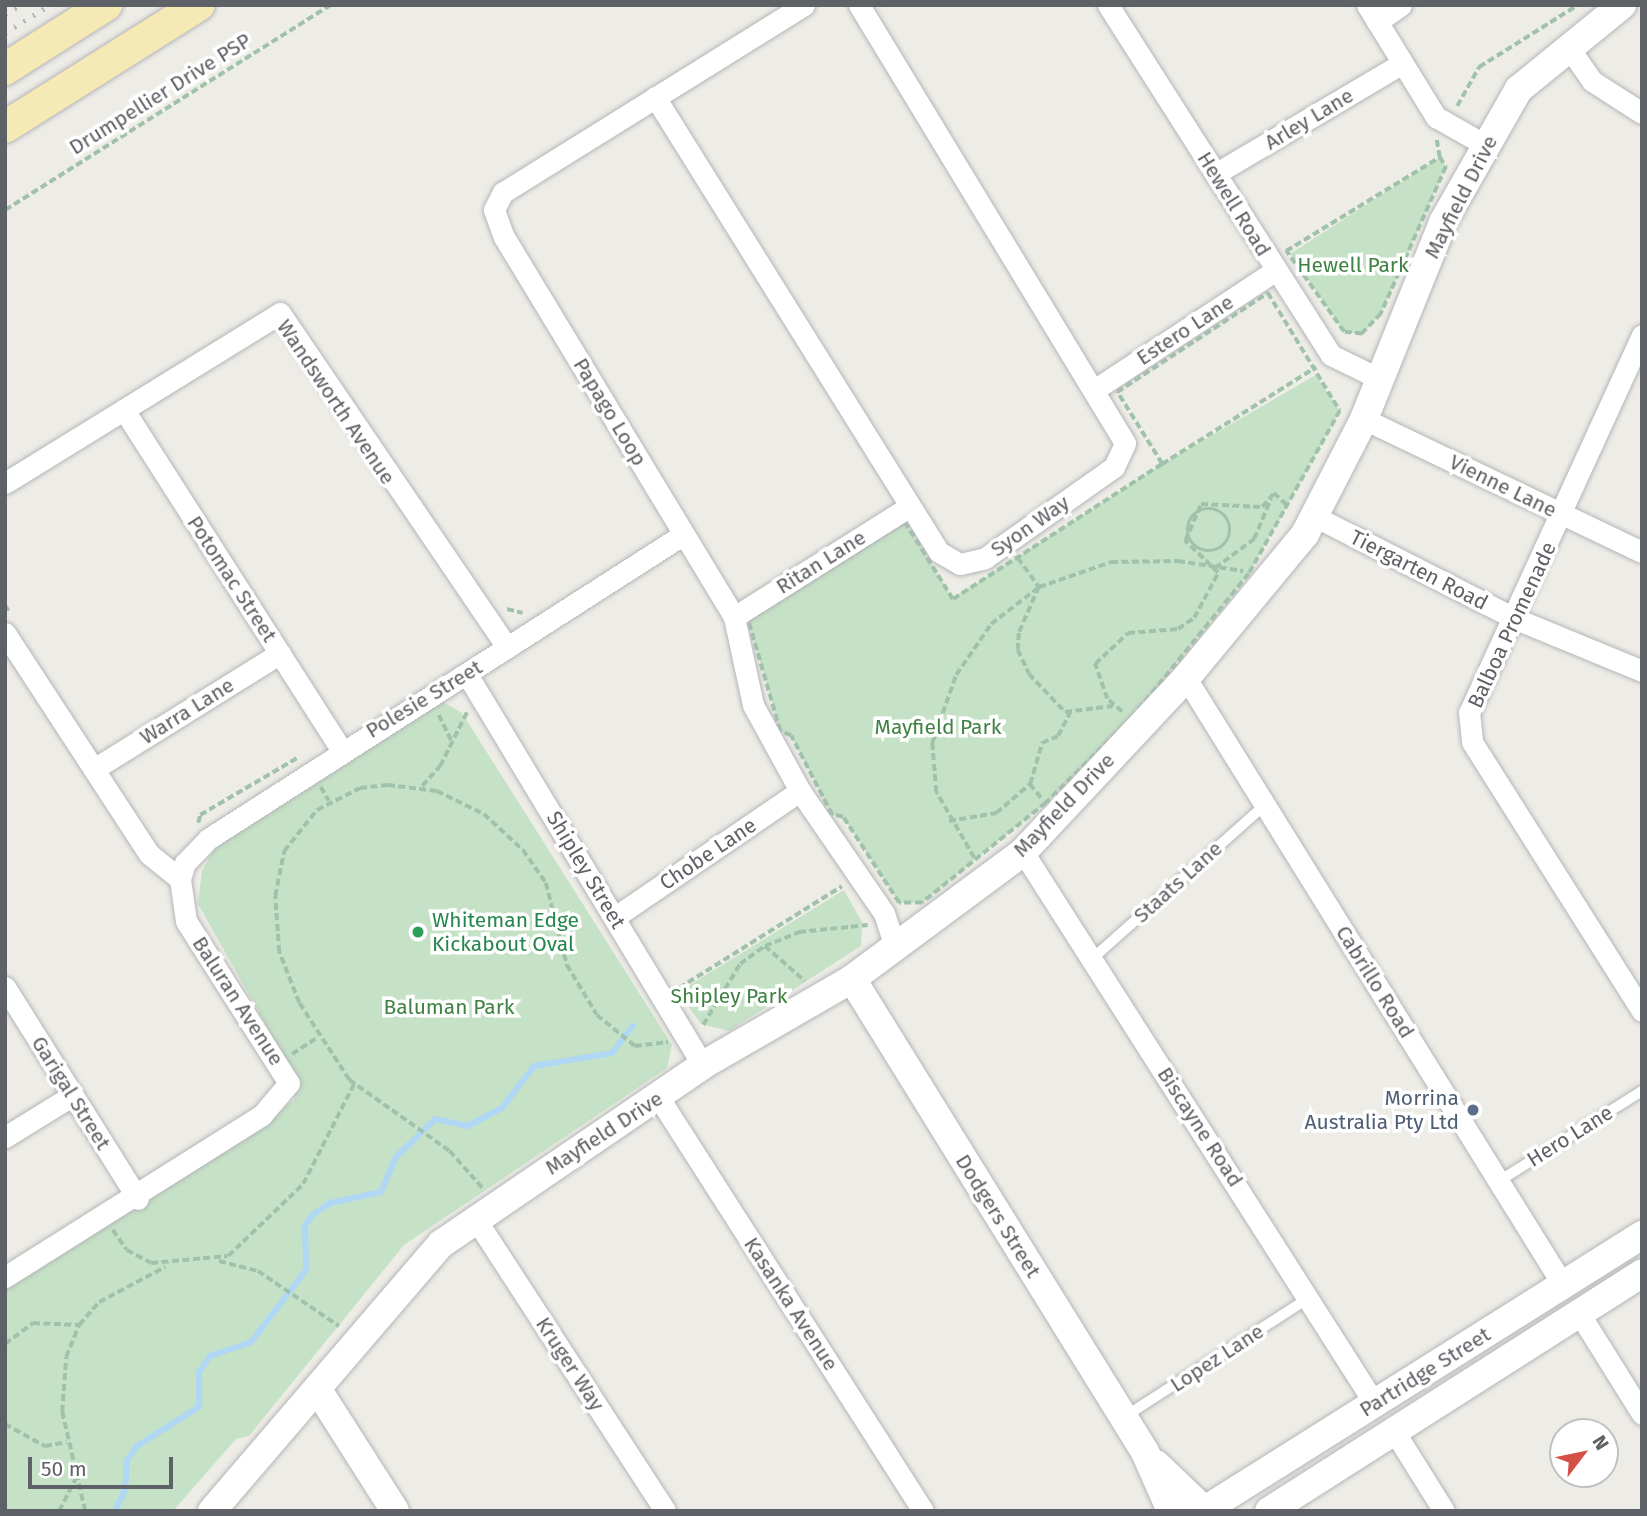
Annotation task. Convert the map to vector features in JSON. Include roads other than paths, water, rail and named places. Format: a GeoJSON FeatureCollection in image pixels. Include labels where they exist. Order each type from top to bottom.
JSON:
{"type":"FeatureCollection","features":[{"type":"Feature","properties":{"kind":"main road"},"geometry":{"type":"LineString","coordinates":[[5,68],[106,5]]}},
{"type":"Feature","properties":{"kind":"main road"},"geometry":{"type":"LineString","coordinates":[[5,127],[199,5]]}},
{"type":"Feature","properties":{"kind":"street","name":"Papago Loop"},"geometry":{"type":"LineString","coordinates":[[803,5],[503,192],[494,209],[504,237],[734,617],[753,705],[800,791],[881,915],[882,941]]}},
{"type":"Feature","properties":{"kind":"street","name":"Syon Way"},"geometry":{"type":"LineString","coordinates":[[655,97],[939,552],[960,564],[985,558],[1115,467],[1125,443],[859,5]]}},
{"type":"Feature","properties":{"kind":"street","name":"Hewell Road"},"geometry":{"type":"LineString","coordinates":[[1108,5],[1276,270],[1322,361],[1380,379]]}},
{"type":"Feature","properties":{"kind":"street"},"geometry":{"type":"LineString","coordinates":[[1401,5],[1372,13],[1403,63],[1447,123],[1487,146]]}},
{"type":"Feature","properties":{"kind":"street","name":"Mayfield Drive"},"geometry":{"type":"LineString","coordinates":[[212,1511],[412,1275],[480,1205],[659,1098],[703,1065],[815,996],[852,979],[882,941],[1023,852],[1186,678],[1314,516],[1364,419],[1443,222],[1520,89],[1567,45],[1622,5]]}},
{"type":"Feature","properties":{"kind":"street"},"geometry":{"type":"LineString","coordinates":[[1567,45],[1592,81],[1642,113]]}},
{"type":"Feature","properties":{"kind":"street","name":"Arley Lane"},"geometry":{"type":"LineString","coordinates":[[1215,174],[1403,63]]}},
{"type":"Feature","properties":{"kind":"street","name":"Estero Lane"},"geometry":{"type":"LineString","coordinates":[[1094,390],[1276,270]]}},
{"type":"Feature","properties":{"kind":"street","name":"Wandsworth Avenue"},"geometry":{"type":"LineString","coordinates":[[5,483],[280,313],[507,647]]}},
{"type":"Feature","properties":{"kind":"street","name":"Balboa Promenade"},"geometry":{"type":"LineString","coordinates":[[1642,335],[1516,619],[1469,712],[1472,742],[1642,1010]]}},
{"type":"Feature","properties":{"kind":"street","name":"Potomac Street"},"geometry":{"type":"LineString","coordinates":[[124,410],[341,749]]}},
{"type":"Feature","properties":{"kind":"street","name":"Vienne Lane"},"geometry":{"type":"LineString","coordinates":[[1364,419],[1642,552]]}},
{"type":"Feature","properties":{"kind":"street","name":"Ritan Lane"},"geometry":{"type":"LineString","coordinates":[[734,617],[909,507]]}},
{"type":"Feature","properties":{"kind":"street","name":"Tiergarten Road"},"geometry":{"type":"LineString","coordinates":[[1314,516],[1516,619],[1642,671]]}},
{"type":"Feature","properties":{"kind":"street","name":"Polesie Street"},"geometry":{"type":"LineString","coordinates":[[180,879],[185,863],[208,839],[341,749],[468,676],[507,647],[684,534]]}},
{"type":"Feature","properties":{"kind":"street"},"geometry":{"type":"LineString","coordinates":[[9,625],[94,769],[149,853],[180,879]]}},
{"type":"Feature","properties":{"kind":"street","name":"Warra Lane"},"geometry":{"type":"LineString","coordinates":[[94,769],[280,653]]}},
{"type":"Feature","properties":{"kind":"street","name":"Shipley Street"},"geometry":{"type":"LineString","coordinates":[[468,676],[615,917],[673,991],[703,1065]]}},
{"type":"Feature","properties":{"kind":"street","name":"Cabrillo Road"},"geometry":{"type":"LineString","coordinates":[[1186,678],[1563,1285]]}},
{"type":"Feature","properties":{"kind":"street","name":"Chobe Lane"},"geometry":{"type":"LineString","coordinates":[[615,917],[800,791]]}},
{"type":"Feature","properties":{"kind":"street","name":"Biscayne Road"},"geometry":{"type":"LineString","coordinates":[[1023,852],[1310,1297],[1375,1404]]}},
{"type":"Feature","properties":{"kind":"street","name":"Baluran Avenue"},"geometry":{"type":"LineString","coordinates":[[5,1277],[138,1199],[262,1115],[289,1083],[186,921],[180,879]]}},
{"type":"Feature","properties":{"kind":"street","name":"Dodgers Street"},"geometry":{"type":"LineString","coordinates":[[852,979],[1145,1452],[1171,1511]]}},
{"type":"Feature","properties":{"kind":"street","name":"Garigal Street"},"geometry":{"type":"LineString","coordinates":[[5,987],[138,1199]]}},
{"type":"Feature","properties":{"kind":"street"},"geometry":{"type":"LineString","coordinates":[[5,1137],[73,1095]]}},
{"type":"Feature","properties":{"kind":"street","name":"Kasanka Avenue"},"geometry":{"type":"LineString","coordinates":[[659,1098],[923,1511]]}},
{"type":"Feature","properties":{"kind":"street","name":"Kruger Way"},"geometry":{"type":"LineString","coordinates":[[480,1205],[665,1511]]}},
{"type":"Feature","properties":{"kind":"street","name":"Partridge Street"},"geometry":{"type":"LineString","coordinates":[[1202,1509],[1375,1404],[1642,1235]]}},
{"type":"Feature","properties":{"kind":"street","name":"Partridge Street"},"geometry":{"type":"LineString","coordinates":[[1269,1511],[1642,1273]]}},
{"type":"Feature","properties":{"kind":"street"},"geometry":{"type":"LineString","coordinates":[[1579,1313],[1642,1414]]}},
{"type":"Feature","properties":{"kind":"street"},"geometry":{"type":"LineString","coordinates":[[317,1390],[395,1511]]}},
{"type":"Feature","properties":{"kind":"street"},"geometry":{"type":"LineString","coordinates":[[1394,1431],[1444,1511]]}},
{"type":"Feature","properties":{"kind":"street","name":"Dodgers Street"},"geometry":{"type":"LineString","coordinates":[[1145,1452],[1202,1509]]}},
{"type":"Feature","properties":{"kind":"lane","name":"Staats Lane"},"geometry":{"type":"LineString","coordinates":[[1092,959],[1265,805]]}},
{"type":"Feature","properties":{"kind":"lane","name":"Hero Lane"},"geometry":{"type":"LineString","coordinates":[[1499,1181],[1642,1091]]}},
{"type":"Feature","properties":{"kind":"lane","name":"Lopez Lane"},"geometry":{"type":"LineString","coordinates":[[1124,1418],[1310,1297]]}},
{"type":"Feature","properties":{"kind":"waterway"},"geometry":{"type":"LineString","coordinates":[[115,1511],[125,1490],[127,1460],[137,1446],[199,1407],[199,1372],[210,1356],[251,1342],[306,1270],[305,1225],[314,1214],[330,1203],[381,1192],[396,1157],[435,1119],[468,1126],[502,1108],[534,1066],[612,1053],[632,1026]]}},
{"type":"Feature","properties":{"kind":"railway"},"geometry":{"type":"LineString","coordinates":[[5,14],[20,5]]}},
{"type":"Feature","properties":{"kind":"railway"},"geometry":{"type":"LineString","coordinates":[[5,33],[50,5]]}},
{"type":"Feature","properties":{"kind":"place","name":"Whiteman Edge Kickabout Oval"},"geometry":{"type":"Point","coordinates":[418,932]}},
{"type":"Feature","properties":{"kind":"place","name":"Morrina Australia Pty Ltd"},"geometry":{"type":"Point","coordinates":[1473,1110]}},
{"type":"Feature","properties":{"kind":"park label","name":"Hewell Park"},"geometry":{"type":"Point","coordinates":[1353,265]}},
{"type":"Feature","properties":{"kind":"park label","name":"Mayfield Park"},"geometry":{"type":"Point","coordinates":[938,727]}},
{"type":"Feature","properties":{"kind":"park label","name":"Shipley Park"},"geometry":{"type":"Point","coordinates":[729,996]}},
{"type":"Feature","properties":{"kind":"park label","name":"Baluman Park"},"geometry":{"type":"Point","coordinates":[449,1007]}}]}
